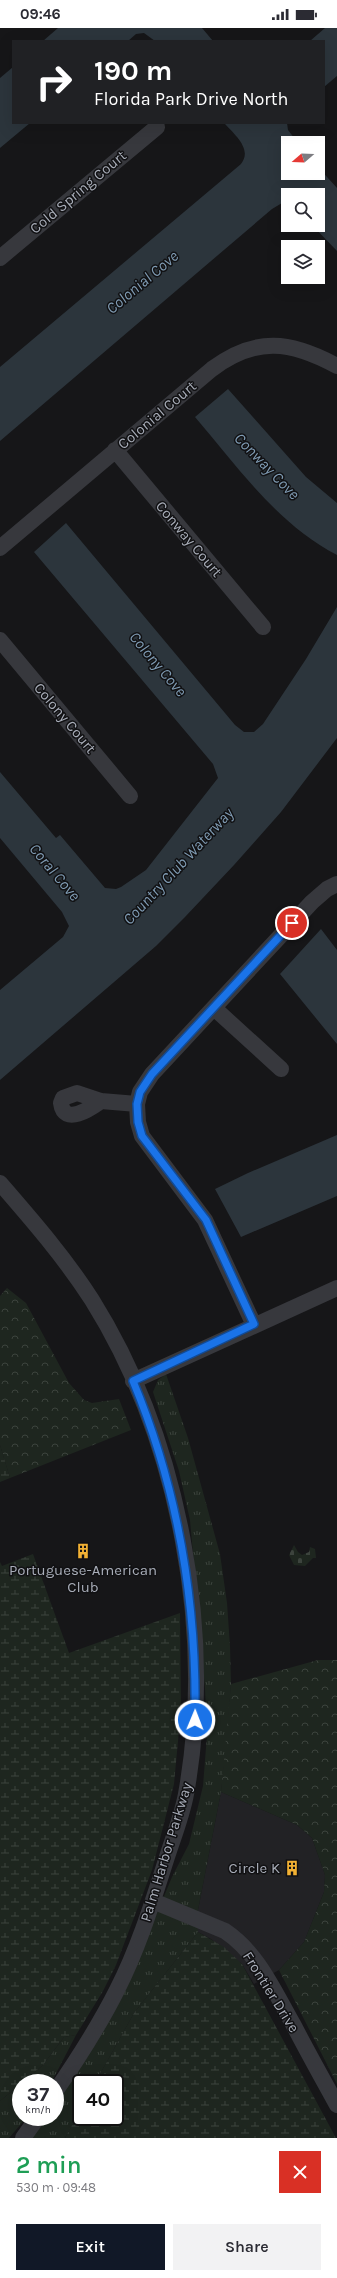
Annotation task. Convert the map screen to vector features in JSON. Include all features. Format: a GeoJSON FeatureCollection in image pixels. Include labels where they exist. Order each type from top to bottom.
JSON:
{"type":"FeatureCollection","features":[{"type":"Feature","properties":{"kind":"street","name":"Cold Spring Court"},"geometry":{"type":"LineString","coordinates":[[0,258],[157,127]]}},
{"type":"Feature","properties":{"kind":"street","name":"Colonial Court"},"geometry":{"type":"LineString","coordinates":[[0,548],[212,369],[244,350],[267,346],[290,346],[311,353],[337,366]]}},
{"type":"Feature","properties":{"kind":"street","name":"Conway Court"},"geometry":{"type":"LineString","coordinates":[[115,450],[263,627]]}},
{"type":"Feature","properties":{"kind":"street","name":"Colony Court"},"geometry":{"type":"LineString","coordinates":[[0,640],[130,796]]}},
{"type":"Feature","properties":{"kind":"street"},"geometry":{"type":"LineString","coordinates":[[254,1324],[206,1220],[145,1142],[138,1122],[137,1104],[140,1092],[147,1080],[319,895],[337,884]]}},
{"type":"Feature","properties":{"kind":"street"},"geometry":{"type":"LineString","coordinates":[[214,1008],[281,1069]]}},
{"type":"Feature","properties":{"kind":"street"},"geometry":{"type":"LineString","coordinates":[[101,1101],[137,1104]]}},
{"type":"Feature","properties":{"kind":"street","name":"Palm Harbor Parkway"},"geometry":{"type":"LineString","coordinates":[[0,1183],[58,1251],[75,1275],[106,1324],[133,1381],[154,1436],[174,1503],[188,1580],[195,1648],[195,1720],[185,1797],[153,1901],[118,1990],[64,2077]]}},
{"type":"Feature","properties":{"kind":"street"},"geometry":{"type":"LineString","coordinates":[[133,1381],[254,1324],[337,1288]]}},
{"type":"Feature","properties":{"kind":"street","name":"Frontier Drive"},"geometry":{"type":"LineString","coordinates":[[153,1901],[220,1929],[234,1938],[250,1953],[268,1980],[337,2105]]}},
{"type":"Feature","properties":{"kind":"street"},"geometry":{"type":"LineString","coordinates":[[22,2138],[31,2126]]}},
{"type":"Feature","properties":{"kind":"shaded area"},"geometry":{"type":"Polygon","coordinates":[[[221,1792],[297,1825],[312,1838],[325,1875],[324,1892],[304,1942],[279,1970],[254,1984],[242,1964],[211,1939],[198,1932],[198,1910],[221,1792]]]}},
{"type":"Feature","properties":{"kind":"green space"},"geometry":{"type":"Polygon","coordinates":[[[7,1288],[26,1303],[69,1383],[84,1400],[92,1403],[119,1399],[131,1430],[10,1478],[0,1445],[0,1296],[7,1288]]]}},
{"type":"Feature","properties":{"kind":"green space"},"geometry":{"type":"Polygon","coordinates":[[[166,1374],[188,1438],[220,1554],[227,1603],[231,1684],[221,1792],[198,1910],[198,1932],[134,2013],[100,2074],[74,2074],[123,1995],[172,1877],[189,1844],[203,1786],[207,1735],[205,1688],[190,1520],[179,1471],[153,1392],[158,1380],[166,1374]]]}},
{"type":"Feature","properties":{"kind":"green space"},"geometry":{"type":"Polygon","coordinates":[[[0,1445],[10,1478],[0,1482],[0,1445]]]}},
{"type":"Feature","properties":{"kind":"green space"},"geometry":{"type":"Polygon","coordinates":[[[294,1545],[298,1552],[302,1555],[309,1552],[310,1547],[315,1549],[316,1558],[313,1558],[305,1566],[294,1565],[289,1555],[294,1545]]]}},
{"type":"Feature","properties":{"kind":"green space"},"geometry":{"type":"Polygon","coordinates":[[[33,1554],[69,1653],[180,1613],[181,1709],[174,1784],[152,1870],[116,1965],[103,1991],[76,2035],[64,2037],[43,2065],[32,2074],[12,2074],[12,2091],[0,2101],[0,1562],[2,1566],[33,1554]]]}},
{"type":"Feature","properties":{"kind":"green space"},"geometry":{"type":"Polygon","coordinates":[[[318,1660],[337,1660],[337,2084],[279,1970],[304,1942],[324,1892],[325,1875],[312,1838],[297,1825],[221,1792],[231,1684],[318,1660]]]}},
{"type":"Feature","properties":{"kind":"green space"},"geometry":{"type":"Polygon","coordinates":[[[198,1932],[224,1947],[242,1964],[336,2138],[65,2138],[72,2125],[124,2126],[124,2074],[100,2074],[134,2013],[198,1932]]]}},
{"type":"Feature","properties":{"kind":"green space"},"geometry":{"type":"Polygon","coordinates":[[[76,2035],[56,2074],[32,2074],[43,2065],[64,2037],[76,2035]]]}},
{"type":"Feature","properties":{"kind":"green space"},"geometry":{"type":"Polygon","coordinates":[[[72,2078],[72,2125],[65,2138],[32,2138],[41,2126],[64,2126],[64,2090],[72,2078]]]}},
{"type":"Feature","properties":{"kind":"green space"},"geometry":{"type":"Polygon","coordinates":[[[12,2091],[12,2126],[19,2126],[9,2138],[0,2138],[0,2101],[12,2091]]]}},
{"type":"Feature","properties":{"kind":"water"},"geometry":{"type":"Polygon","coordinates":[[[58,28],[202,28],[212,40],[154,40],[144,33],[136,34],[129,40],[44,40],[58,28]]]}},
{"type":"Feature","properties":{"kind":"water"},"geometry":{"type":"Polygon","coordinates":[[[325,28],[337,28],[337,76],[325,86],[325,40],[311,40],[325,28]]]}},
{"type":"Feature","properties":{"kind":"water"},"geometry":{"type":"Polygon","coordinates":[[[12,68],[12,124],[29,124],[0,148],[0,78],[12,68]]]}},
{"type":"Feature","properties":{"kind":"water","name":"Colonial Cove"},"geometry":{"type":"Polygon","coordinates":[[[225,124],[287,124],[288,130],[293,136],[281,136],[281,180],[325,180],[325,175],[337,188],[337,251],[319,232],[325,232],[325,188],[281,188],[281,204],[272,209],[0,441],[0,367],[241,164],[245,153],[241,142],[225,124]]]}},
{"type":"Feature","properties":{"kind":"water","name":"Conway Cove"},"geometry":{"type":"Polygon","coordinates":[[[228,389],[306,477],[337,503],[337,555],[315,542],[277,511],[243,474],[195,417],[228,389]]]}},
{"type":"Feature","properties":{"kind":"water"},"geometry":{"type":"Polygon","coordinates":[[[66,523],[235,725],[244,732],[254,732],[263,724],[306,659],[337,607],[337,738],[281,812],[185,917],[156,946],[0,1080],[0,990],[63,937],[69,926],[62,912],[0,838],[0,772],[56,838],[60,835],[105,888],[116,889],[146,870],[218,778],[213,764],[34,552],[66,523]]]}},
{"type":"Feature","properties":{"kind":"water"},"geometry":{"type":"Polygon","coordinates":[[[321,929],[337,950],[337,1044],[280,974],[321,929]]]}},
{"type":"Feature","properties":{"kind":"water"},"geometry":{"type":"Polygon","coordinates":[[[337,1135],[337,1196],[241,1237],[215,1189],[248,1173],[337,1135]]]}},
{"type":"Feature","properties":{"kind":"place","name":"Portuguese-American Club"},"geometry":{"type":"Point","coordinates":[83,1551]}},
{"type":"Feature","properties":{"kind":"place","name":"Circle K"},"geometry":{"type":"Point","coordinates":[292,1868]}},
{"type":"Feature","properties":{"kind":"route"},"geometry":{"type":"LineString","coordinates":[[195,1720],[195,1648],[188,1580],[182,1542],[165,1469],[133,1381],[254,1324],[221,1249],[206,1220],[145,1142],[138,1122],[137,1104],[140,1092],[152,1074],[292,923]]}},
{"type":"Feature","properties":{"kind":"water label","name":"Colony Cove"},"geometry":{"type":"Point","coordinates":[158,664]}},
{"type":"Feature","properties":{"kind":"water label","name":"Country Club Waterway"},"geometry":{"type":"Point","coordinates":[178,866]}},
{"type":"Feature","properties":{"kind":"water label","name":"Coral Cove"},"geometry":{"type":"Point","coordinates":[55,872]}}]}
